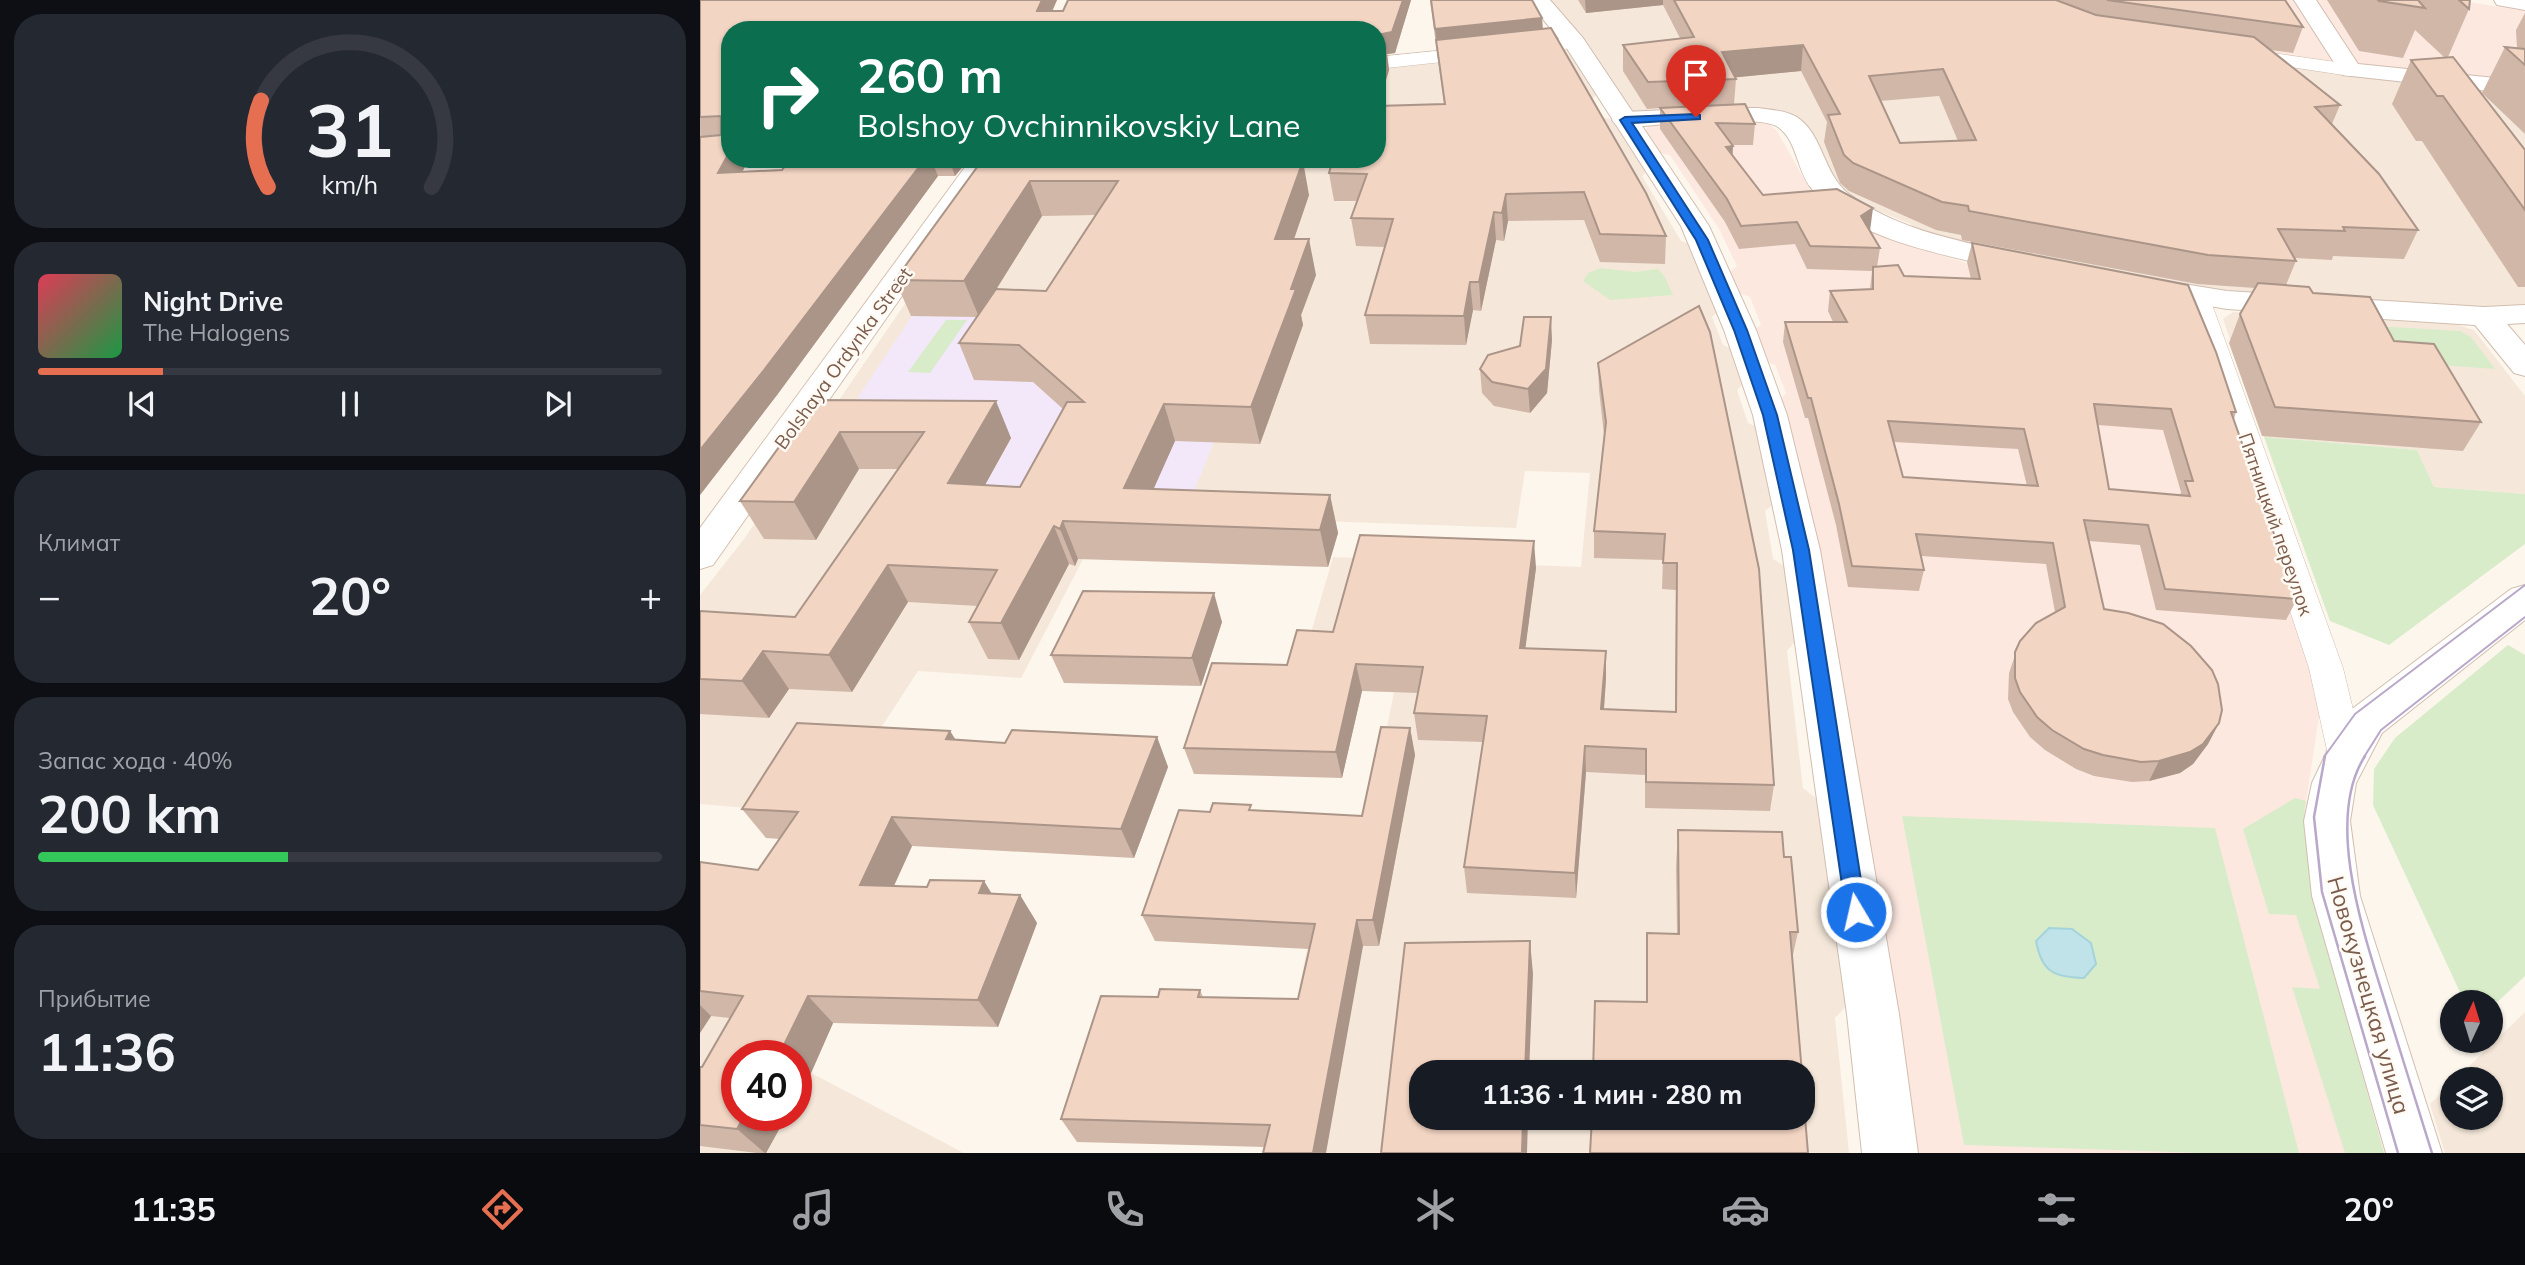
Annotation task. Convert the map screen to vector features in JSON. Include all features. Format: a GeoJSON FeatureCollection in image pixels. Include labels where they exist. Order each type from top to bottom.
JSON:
{"type":"FeatureCollection","features":[{"type":"Feature","properties":{"kind":"street"},"geometry":{"type":"LineString","coordinates":[[1538,0],[1575,43],[1702,240],[1746,346],[1776,435],[1803,562],[1873,1014],[1890,1153]]}},
{"type":"Feature","properties":{"kind":"street"},"geometry":{"type":"LineString","coordinates":[[2305,0],[2350,70]]}},
{"type":"Feature","properties":{"kind":"street"},"geometry":{"type":"LineString","coordinates":[[2505,0],[2525,3]]}},
{"type":"Feature","properties":{"kind":"street"},"geometry":{"type":"LineString","coordinates":[[1386,61],[1465,56],[1575,43]]}},
{"type":"Feature","properties":{"kind":"street"},"geometry":{"type":"LineString","coordinates":[[2228,53],[2350,70],[2525,88]]}},
{"type":"Feature","properties":{"kind":"street"},"geometry":{"type":"LineString","coordinates":[[1625,120],[1758,115],[1781,118],[1793,129],[1821,183],[1837,199],[1852,208],[1928,242],[2052,269]]}},
{"type":"Feature","properties":{"kind":"street","name":"Bolshaya Ordynka Street"},"geometry":{"type":"LineString","coordinates":[[700,556],[988,171]]}},
{"type":"Feature","properties":{"kind":"street"},"geometry":{"type":"LineString","coordinates":[[2120,282],[2197,296],[2484,316],[2525,314]]}},
{"type":"Feature","properties":{"kind":"street","name":"Пятницкий переулок"},"geometry":{"type":"LineString","coordinates":[[2197,296],[2326,668],[2346,755]]}},
{"type":"Feature","properties":{"kind":"street"},"geometry":{"type":"LineString","coordinates":[[2484,316],[2525,366]]}},
{"type":"Feature","properties":{"kind":"street","name":"Новокузнецкая улица"},"geometry":{"type":"LineString","coordinates":[[2414,1153],[2336,895],[2326,821],[2334,783],[2346,755],[2367,721],[2525,598]]}},
{"type":"Feature","properties":{"kind":"shaded area"},"geometry":{"type":"Polygon","coordinates":[[[1550,0],[2025,0],[2485,89],[2490,101],[2525,134],[2525,306],[2475,308],[2246,296],[2002,256],[1912,230],[1911,224],[1873,209],[1842,190],[1833,181],[1806,125],[1795,114],[1774,109],[1643,113],[1631,111],[1550,0]]]}},
{"type":"Feature","properties":{"kind":"shaded area"},"geometry":{"type":"Polygon","coordinates":[[[2041,0],[2456,0],[2525,11],[2525,85],[2106,32],[2041,0]]]}},
{"type":"Feature","properties":{"kind":"shaded area"},"geometry":{"type":"Polygon","coordinates":[[[1569,50],[1597,94],[1592,99],[1602,117],[1611,119],[1648,170],[1642,176],[1681,241],[1692,245],[1719,310],[1712,317],[1723,345],[1734,350],[1745,382],[1737,390],[1748,423],[1760,428],[1775,503],[1765,511],[1773,559],[1786,567],[1798,638],[1787,651],[1803,788],[1818,800],[1849,1003],[1835,1018],[1849,1153],[1267,1153],[1318,893],[1354,893],[1394,692],[1295,688],[1333,557],[1581,567],[1590,473],[1525,471],[1516,528],[1261,519],[1104,519],[1021,678],[918,671],[877,734],[746,808],[700,804],[700,595],[744,539],[982,191],[1165,168],[1386,168],[1386,65],[1569,50]]]}},
{"type":"Feature","properties":{"kind":"shaded area"},"geometry":{"type":"Polygon","coordinates":[[[1754,121],[1769,124],[1777,131],[1812,193],[1892,239],[1969,264],[2183,307],[2322,697],[2304,815],[2312,891],[2384,1153],[1916,1153],[1779,401],[1786,393],[1775,365],[1766,362],[1753,331],[1761,325],[1750,297],[1739,293],[1730,272],[1737,266],[1719,229],[1670,155],[1660,153],[1644,131],[1650,125],[1754,121]]]}},
{"type":"Feature","properties":{"kind":"shaded area"},"geometry":{"type":"Polygon","coordinates":[[[1270,303],[1181,523],[965,521],[1011,439],[832,437],[912,316],[979,317],[1270,303]]]}},
{"type":"Feature","properties":{"kind":"shaded area"},"geometry":{"type":"Polygon","coordinates":[[[2233,312],[2455,324],[2474,330],[2525,396],[2525,494],[2434,487],[2417,450],[2264,437],[2223,319],[2233,312]]]}},
{"type":"Feature","properties":{"kind":"shaded area"},"geometry":{"type":"Polygon","coordinates":[[[700,888],[890,895],[812,1071],[812,1040],[721,1040],[721,1131],[812,1131],[812,1074],[964,1153],[700,1153],[700,888]]]}},
{"type":"Feature","properties":{"kind":"shaded area"},"geometry":{"type":"Polygon","coordinates":[[[2525,1012],[2525,1153],[2445,1153],[2430,1104],[2440,1094],[2440,1130],[2503,1130],[2503,1067],[2468,1067],[2482,1054],[2502,1054],[2503,1033],[2525,1012]]]}},
{"type":"Feature","properties":{"kind":"green space"},"geometry":{"type":"Polygon","coordinates":[[[1601,268],[1635,272],[1658,269],[1673,295],[1610,300],[1583,281],[1588,273],[1601,268]]]}},
{"type":"Feature","properties":{"kind":"green space"},"geometry":{"type":"Polygon","coordinates":[[[946,320],[967,320],[930,373],[908,372],[946,320]]]}},
{"type":"Feature","properties":{"kind":"green space"},"geometry":{"type":"Polygon","coordinates":[[[2376,326],[2460,331],[2471,337],[2495,369],[2396,362],[2376,326]]]}},
{"type":"Feature","properties":{"kind":"green space"},"geometry":{"type":"Polygon","coordinates":[[[2264,437],[2417,450],[2434,487],[2525,494],[2525,544],[2389,645],[2330,621],[2264,437]]]}},
{"type":"Feature","properties":{"kind":"green space"},"geometry":{"type":"Polygon","coordinates":[[[2508,645],[2525,655],[2525,976],[2503,997],[2503,990],[2459,990],[2373,805],[2374,769],[2395,738],[2508,645]]]}},
{"type":"Feature","properties":{"kind":"green space"},"geometry":{"type":"Polygon","coordinates":[[[2295,798],[2306,801],[2304,815],[2312,891],[2384,1153],[2345,1153],[2292,987],[2320,989],[2296,915],[2269,914],[2243,829],[2295,798]]]}},
{"type":"Feature","properties":{"kind":"green space"},"geometry":{"type":"Polygon","coordinates":[[[1902,816],[2215,828],[2299,1153],[2205,1153],[1964,1145],[1902,816]]]}},
{"type":"Feature","properties":{"kind":"water"},"geometry":{"type":"Polygon","coordinates":[[[2049,928],[2072,929],[2091,943],[2096,964],[2084,978],[2057,974],[2046,966],[2036,941],[2049,928]]]}},
{"type":"Feature","properties":{"kind":"building"},"geometry":{"type":"Polygon","coordinates":[[[700,0],[1042,0],[1037,11],[1063,11],[1068,0],[1403,0],[1392,32],[1386,33],[1386,21],[721,21],[721,116],[700,117],[700,0]]]}},
{"type":"Feature","properties":{"kind":"building"},"geometry":{"type":"Polygon","coordinates":[[[1431,0],[1532,0],[1542,18],[1435,29],[1431,0]]]}},
{"type":"Feature","properties":{"kind":"building"},"geometry":{"type":"Polygon","coordinates":[[[1674,0],[2056,0],[2096,15],[2254,37],[2340,105],[2315,107],[2379,174],[2418,230],[2343,227],[2345,231],[2278,229],[2296,261],[2208,255],[1969,211],[1968,206],[1942,202],[1853,163],[1844,155],[1828,115],[1840,114],[1803,45],[1722,52],[1736,79],[1648,82],[1623,45],[1694,37],[1674,0]],[[1943,69],[1869,76],[1900,143],[1976,140],[1943,69]]]}},
{"type":"Feature","properties":{"kind":"building"},"geometry":{"type":"Polygon","coordinates":[[[2107,0],[2285,0],[2303,27],[2107,0]]]}},
{"type":"Feature","properties":{"kind":"building"},"geometry":{"type":"Polygon","coordinates":[[[2418,0],[2425,8],[2379,1],[2418,0]]]}},
{"type":"Feature","properties":{"kind":"building"},"geometry":{"type":"Polygon","coordinates":[[[2459,0],[2470,0],[2469,9],[2459,0]]]}},
{"type":"Feature","properties":{"kind":"building"},"geometry":{"type":"Polygon","coordinates":[[[1551,28],[1646,193],[1666,236],[1600,234],[1584,192],[1506,194],[1502,213],[1494,212],[1479,282],[1470,282],[1464,316],[1365,315],[1393,219],[1351,218],[1367,174],[1329,173],[1330,168],[1386,168],[1386,106],[1445,104],[1436,40],[1551,28]]]}},
{"type":"Feature","properties":{"kind":"building"},"geometry":{"type":"Polygon","coordinates":[[[2505,47],[2525,49],[2525,65],[2505,47]]]}},
{"type":"Feature","properties":{"kind":"building"},"geometry":{"type":"Polygon","coordinates":[[[2453,57],[2525,150],[2525,210],[2443,96],[2437,96],[2411,60],[2453,57]]]}},
{"type":"Feature","properties":{"kind":"building"},"geometry":{"type":"Polygon","coordinates":[[[1745,104],[1755,124],[1716,123],[1733,146],[1726,147],[1763,195],[1837,189],[1873,208],[1861,216],[1880,248],[1810,246],[1797,222],[1741,226],[1727,199],[1660,108],[1745,104]]]}},
{"type":"Feature","properties":{"kind":"building"},"geometry":{"type":"Polygon","coordinates":[[[721,135],[721,168],[718,173],[783,168],[918,168],[700,450],[700,137],[721,135]]]}},
{"type":"Feature","properties":{"kind":"building"},"geometry":{"type":"Polygon","coordinates":[[[976,168],[1300,168],[1275,239],[1309,239],[1291,289],[1296,289],[1251,407],[1164,404],[1124,488],[1330,495],[1320,530],[1063,521],[1060,529],[1054,526],[1001,623],[969,622],[997,570],[888,565],[829,655],[763,651],[742,681],[700,679],[700,611],[795,617],[924,432],[840,432],[794,502],[740,501],[813,400],[996,401],[948,483],[1020,487],[1067,402],[1084,402],[1019,345],[959,343],[996,289],[1046,291],[1118,181],[1030,181],[964,281],[895,280],[976,168]]]}},
{"type":"Feature","properties":{"kind":"building"},"geometry":{"type":"Polygon","coordinates":[[[1972,243],[2188,285],[2216,352],[2236,412],[2231,412],[2297,599],[2165,589],[2148,525],[2084,520],[2104,609],[2163,624],[2191,646],[2212,670],[2218,684],[2222,710],[2219,723],[2203,744],[2190,752],[2159,761],[2141,762],[2084,749],[2052,730],[2037,717],[2020,692],[2015,678],[2015,652],[2020,641],[2036,623],[2065,607],[2053,543],[1916,534],[1924,570],[1852,566],[1811,398],[1808,398],[1785,322],[1847,322],[1830,291],[1873,289],[1873,267],[1898,265],[1904,276],[1980,279],[1972,243]],[[2094,404],[2109,489],[2190,496],[2185,481],[2193,481],[2171,409],[2094,404]],[[1888,421],[1903,477],[2038,486],[2024,429],[1888,421]]]}},
{"type":"Feature","properties":{"kind":"building"},"geometry":{"type":"Polygon","coordinates":[[[2258,283],[2309,287],[2313,293],[2370,297],[2394,341],[2434,344],[2481,422],[2275,407],[2240,314],[2258,283]]]}},
{"type":"Feature","properties":{"kind":"building"},"geometry":{"type":"Polygon","coordinates":[[[1699,306],[1710,332],[1759,569],[1774,785],[1646,782],[1646,749],[1585,746],[1575,873],[1464,867],[1487,716],[1414,713],[1423,667],[1356,664],[1336,752],[1184,748],[1212,663],[1287,665],[1297,630],[1333,632],[1360,535],[1534,541],[1520,648],[1606,651],[1601,709],[1676,712],[1677,563],[1663,563],[1665,534],[1594,531],[1606,422],[1598,363],[1699,306]]]}},
{"type":"Feature","properties":{"kind":"building"},"geometry":{"type":"Polygon","coordinates":[[[1524,317],[1551,317],[1546,369],[1528,389],[1492,382],[1480,369],[1488,355],[1520,346],[1524,317]]]}},
{"type":"Feature","properties":{"kind":"building"},"geometry":{"type":"Polygon","coordinates":[[[1083,591],[1214,593],[1192,658],[1051,655],[1083,591]]]}},
{"type":"Feature","properties":{"kind":"building"},"geometry":{"type":"Polygon","coordinates":[[[797,723],[950,731],[946,739],[1005,743],[1012,730],[1157,737],[1121,829],[892,817],[860,885],[927,887],[930,880],[984,881],[979,893],[1020,895],[978,1000],[808,996],[786,1040],[721,1040],[721,1127],[700,1125],[700,1067],[743,996],[700,991],[700,862],[758,870],[798,812],[742,809],[797,723]]]}},
{"type":"Feature","properties":{"kind":"building"},"geometry":{"type":"Polygon","coordinates":[[[1381,727],[1410,728],[1373,920],[1357,920],[1313,1153],[1263,1153],[1270,1125],[1061,1119],[1101,996],[1158,997],[1160,989],[1200,990],[1198,997],[1298,999],[1315,924],[1142,915],[1179,810],[1210,812],[1213,803],[1251,805],[1249,810],[1362,816],[1381,727]]]}},
{"type":"Feature","properties":{"kind":"building"},"geometry":{"type":"Polygon","coordinates":[[[1678,830],[1782,832],[1784,857],[1791,857],[1798,932],[1790,932],[1801,1060],[1593,1060],[1595,1001],[1647,1002],[1647,933],[1679,934],[1678,830]]]}},
{"type":"Feature","properties":{"kind":"building"},"geometry":{"type":"Polygon","coordinates":[[[1530,941],[1525,1060],[1409,1060],[1409,1130],[1523,1130],[1522,1153],[1381,1153],[1405,943],[1530,941]]]}},
{"type":"Feature","properties":{"kind":"building"},"geometry":{"type":"Polygon","coordinates":[[[1591,1130],[1806,1130],[1808,1153],[1590,1153],[1591,1130]]]}},
{"type":"Feature","properties":{"kind":"tram line"},"geometry":{"type":"LineString","coordinates":[[2324,757],[2355,714],[2525,585]]}},
{"type":"Feature","properties":{"kind":"tram line"},"geometry":{"type":"LineString","coordinates":[[2364,757],[2381,730],[2525,617]]}},
{"type":"Feature","properties":{"kind":"tram line"},"geometry":{"type":"LineString","coordinates":[[2325,756],[2314,817],[2322,892],[2398,1153]]}},
{"type":"Feature","properties":{"kind":"tram line"},"geometry":{"type":"LineString","coordinates":[[2365,756],[2353,783],[2348,815],[2348,849],[2353,884],[2370,954],[2432,1153]]}},
{"type":"Feature","properties":{"kind":"route"},"geometry":{"type":"LineString","coordinates":[[1696,117],[1625,120],[1681,203],[1702,240],[1740,330],[1776,435],[1801,550],[1856,912]]}}]}
